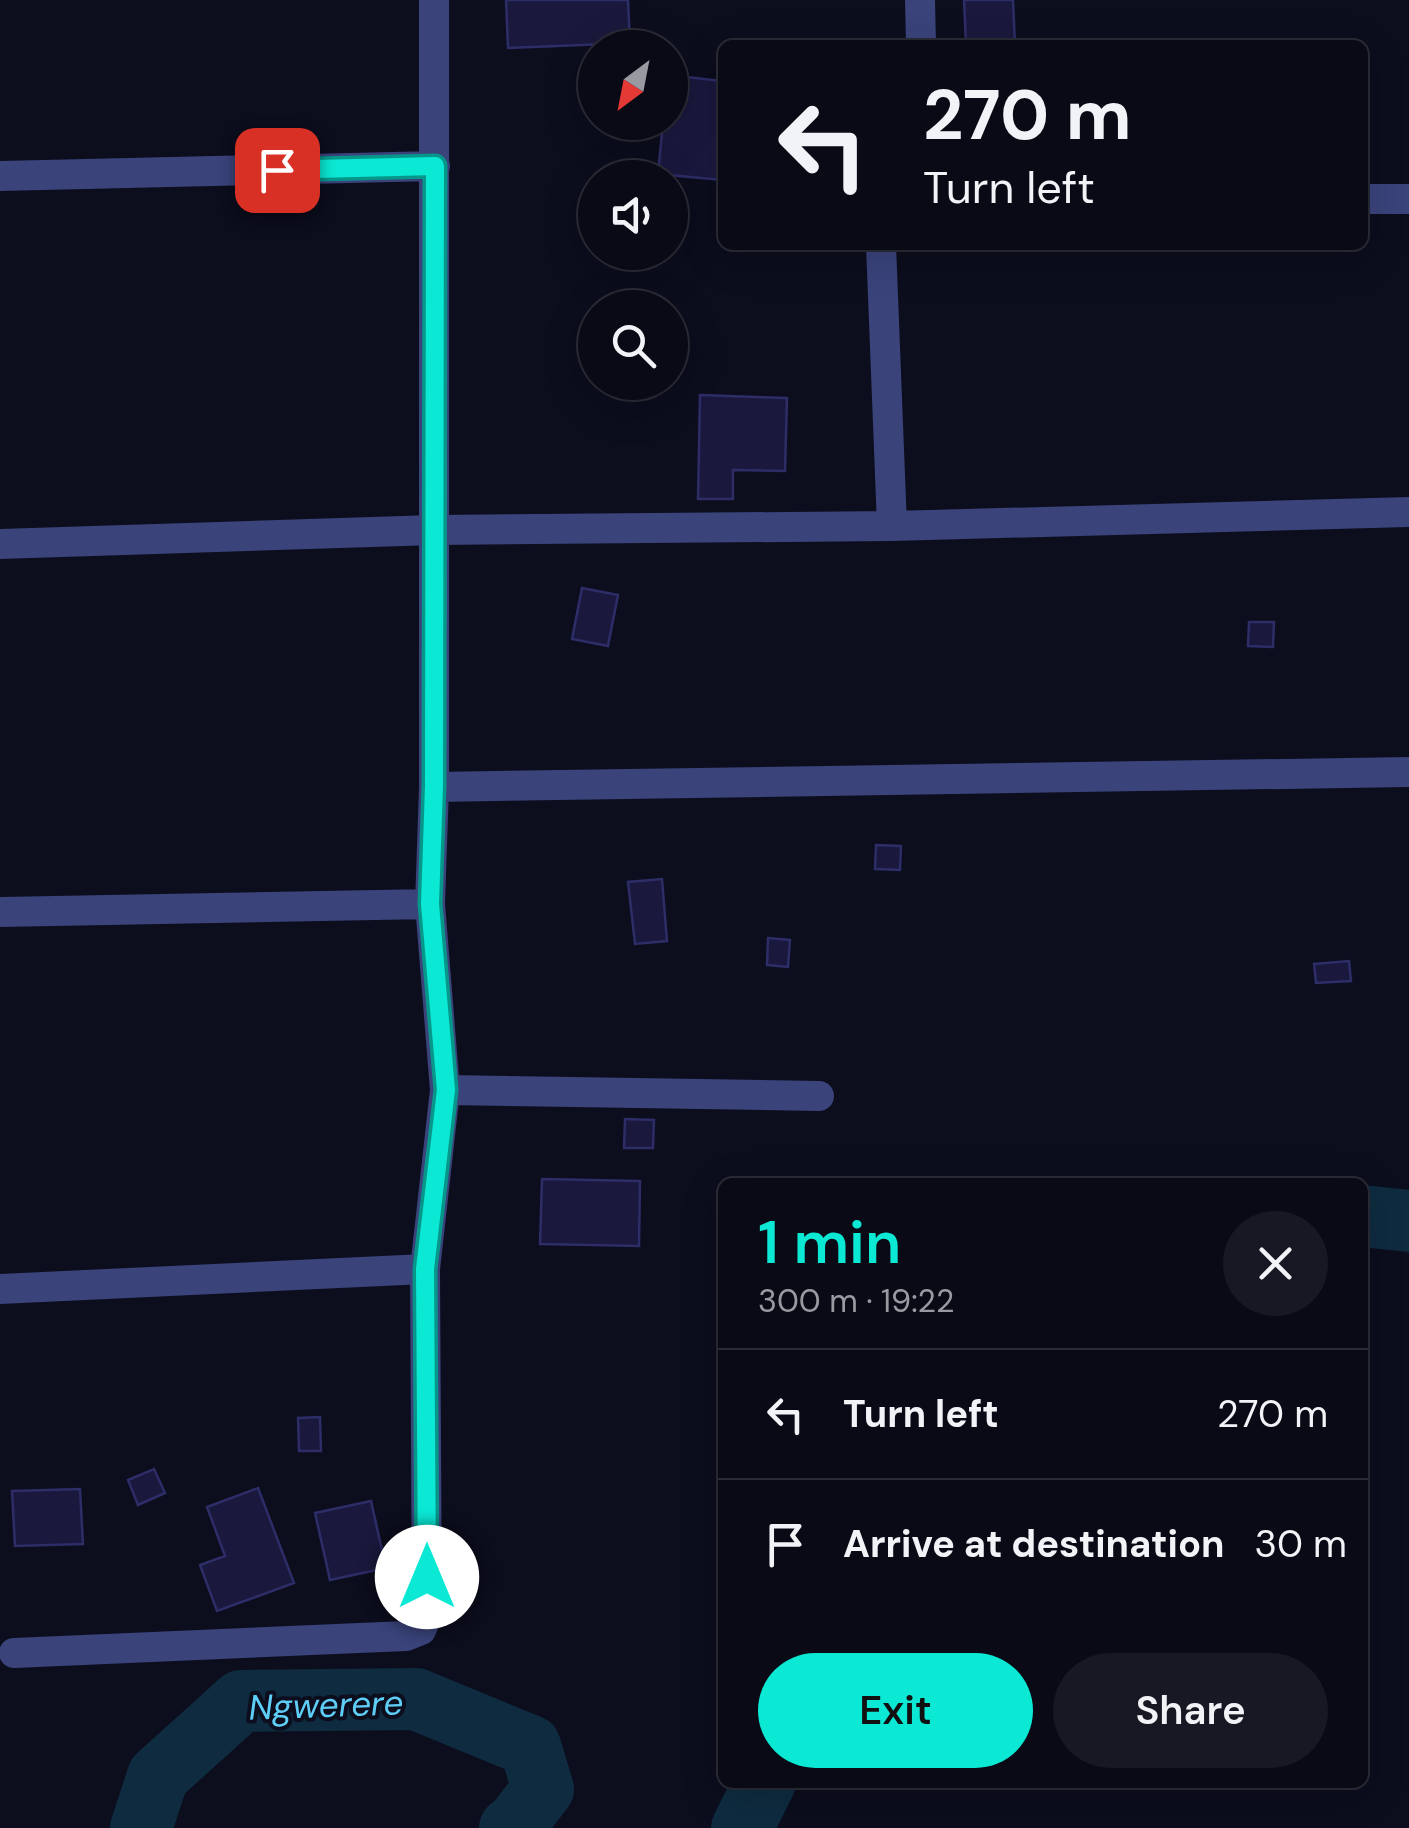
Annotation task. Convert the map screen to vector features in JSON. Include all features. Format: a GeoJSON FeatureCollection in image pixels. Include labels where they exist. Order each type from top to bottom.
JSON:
{"type":"FeatureCollection","features":[{"type":"Feature","properties":{"kind":"street"},"geometry":{"type":"LineString","coordinates":[[14,1653],[406,1636],[420,1630],[427,1616],[425,1269],[446,1090],[430,904],[434,786],[434,0]]}},
{"type":"Feature","properties":{"kind":"street"},"geometry":{"type":"LineString","coordinates":[[920,0],[921,40]]}},
{"type":"Feature","properties":{"kind":"street"},"geometry":{"type":"LineString","coordinates":[[0,176],[435,166]]}},
{"type":"Feature","properties":{"kind":"street"},"geometry":{"type":"LineString","coordinates":[[1368,200],[1409,199]]}},
{"type":"Feature","properties":{"kind":"street"},"geometry":{"type":"LineString","coordinates":[[881,250],[892,526]]}},
{"type":"Feature","properties":{"kind":"street"},"geometry":{"type":"LineString","coordinates":[[0,544],[434,530],[892,526],[1409,512]]}},
{"type":"Feature","properties":{"kind":"street"},"geometry":{"type":"LineString","coordinates":[[434,786],[1409,772]]}},
{"type":"Feature","properties":{"kind":"street"},"geometry":{"type":"LineString","coordinates":[[0,912],[430,904]]}},
{"type":"Feature","properties":{"kind":"street"},"geometry":{"type":"LineString","coordinates":[[446,1090],[819,1096]]}},
{"type":"Feature","properties":{"kind":"street"},"geometry":{"type":"LineString","coordinates":[[0,1289],[425,1269]]}},
{"type":"Feature","properties":{"kind":"building"},"geometry":{"type":"Polygon","coordinates":[[[506,0],[628,0],[629,30],[578,30],[578,45],[508,48],[506,0]]]}},
{"type":"Feature","properties":{"kind":"building"},"geometry":{"type":"Polygon","coordinates":[[[964,0],[1013,0],[1015,40],[966,40],[964,0]]]}},
{"type":"Feature","properties":{"kind":"building"},"geometry":{"type":"Polygon","coordinates":[[[688,77],[718,81],[718,180],[688,177],[688,160],[659,160],[661,140],[688,140],[688,77]]]}},
{"type":"Feature","properties":{"kind":"building"},"geometry":{"type":"Polygon","coordinates":[[[700,395],[787,398],[785,471],[733,470],[733,499],[698,499],[700,395]]]}},
{"type":"Feature","properties":{"kind":"building"},"geometry":{"type":"Polygon","coordinates":[[[582,588],[618,595],[608,646],[572,639],[582,588]]]}},
{"type":"Feature","properties":{"kind":"building"},"geometry":{"type":"Polygon","coordinates":[[[1249,622],[1274,622],[1273,647],[1248,646],[1249,622]]]}},
{"type":"Feature","properties":{"kind":"building"},"geometry":{"type":"Polygon","coordinates":[[[876,845],[901,846],[900,870],[875,869],[876,845]]]}},
{"type":"Feature","properties":{"kind":"building"},"geometry":{"type":"Polygon","coordinates":[[[662,879],[667,941],[635,944],[628,882],[662,879]]]}},
{"type":"Feature","properties":{"kind":"building"},"geometry":{"type":"Polygon","coordinates":[[[768,938],[790,940],[788,967],[767,965],[768,938]]]}},
{"type":"Feature","properties":{"kind":"building"},"geometry":{"type":"Polygon","coordinates":[[[1349,961],[1351,981],[1316,983],[1314,964],[1349,961]]]}},
{"type":"Feature","properties":{"kind":"building"},"geometry":{"type":"Polygon","coordinates":[[[625,1119],[654,1120],[653,1148],[624,1148],[625,1119]]]}},
{"type":"Feature","properties":{"kind":"building"},"geometry":{"type":"Polygon","coordinates":[[[542,1179],[640,1181],[639,1246],[540,1244],[542,1179]]]}},
{"type":"Feature","properties":{"kind":"building"},"geometry":{"type":"Polygon","coordinates":[[[320,1417],[321,1451],[299,1451],[298,1418],[320,1417]]]}},
{"type":"Feature","properties":{"kind":"building"},"geometry":{"type":"Polygon","coordinates":[[[154,1469],[165,1493],[138,1505],[128,1480],[154,1469]]]}},
{"type":"Feature","properties":{"kind":"building"},"geometry":{"type":"Polygon","coordinates":[[[258,1488],[294,1583],[217,1611],[200,1565],[225,1556],[207,1507],[258,1488]]]}},
{"type":"Feature","properties":{"kind":"building"},"geometry":{"type":"Polygon","coordinates":[[[80,1489],[83,1544],[15,1546],[12,1491],[80,1489]]]}},
{"type":"Feature","properties":{"kind":"building"},"geometry":{"type":"Polygon","coordinates":[[[371,1501],[386,1568],[330,1580],[315,1513],[371,1501]]]}},
{"type":"Feature","properties":{"kind":"waterway","name":"Ngwerere"},"geometry":{"type":"LineString","coordinates":[[1368,1217],[1409,1221]]}},
{"type":"Feature","properties":{"kind":"waterway","name":"Ngwerere"},"geometry":{"type":"LineString","coordinates":[[141,1828],[158,1776],[241,1701],[416,1699],[530,1746],[543,1789],[510,1828]]}},
{"type":"Feature","properties":{"kind":"waterway","name":"Ngwerere"},"geometry":{"type":"LineString","coordinates":[[742,1828],[762,1788]]}},
{"type":"Feature","properties":{"kind":"route"},"geometry":{"type":"LineString","coordinates":[[277,170],[435,166],[434,786],[430,904],[446,1090],[425,1269],[427,1577]]}}]}
